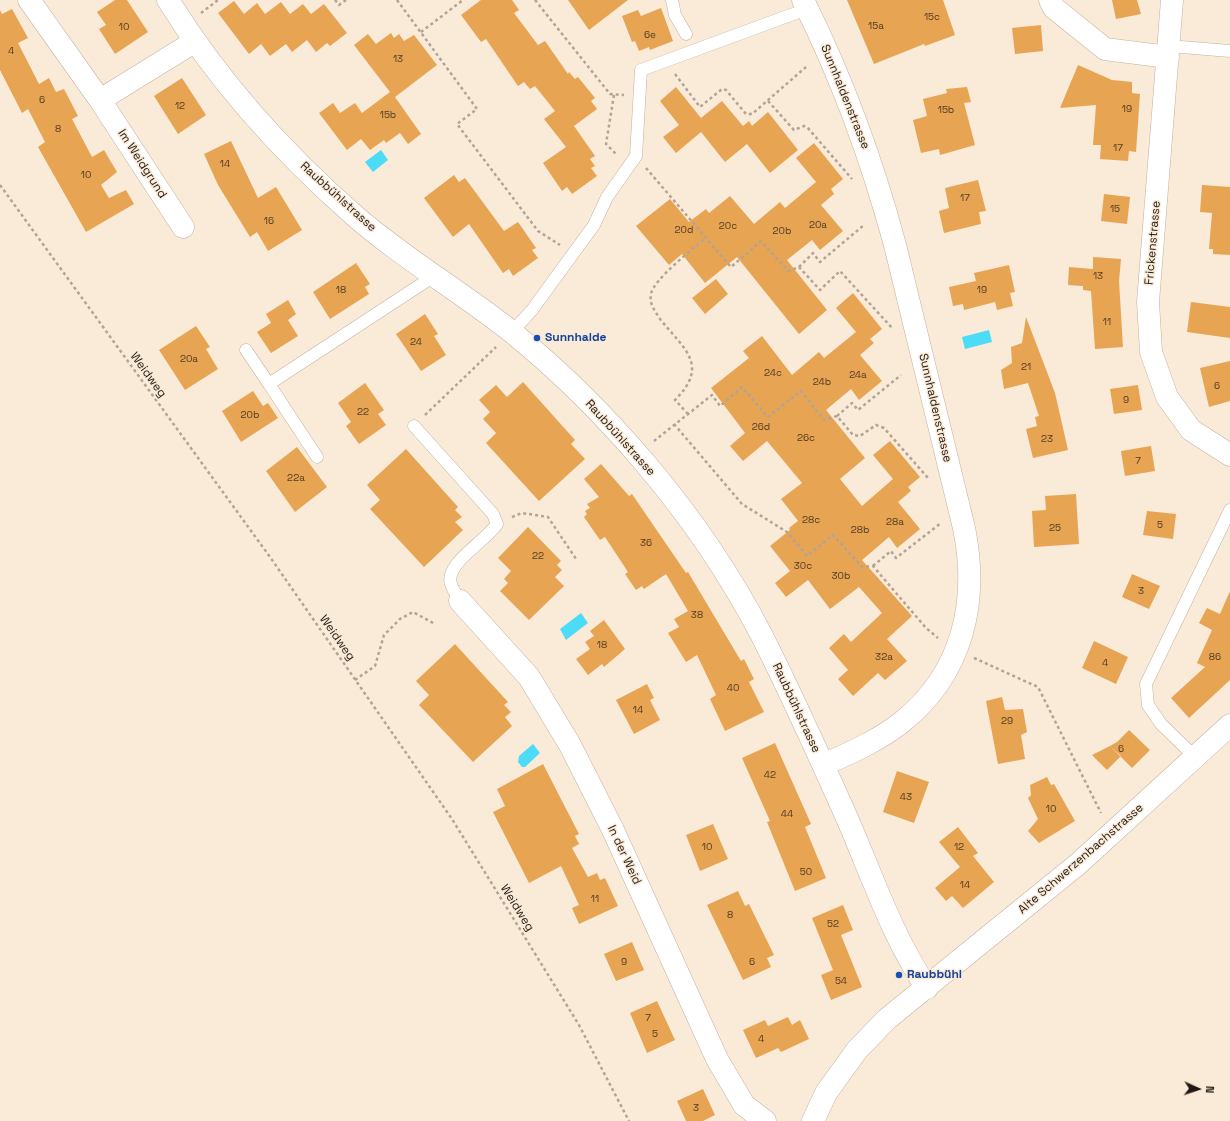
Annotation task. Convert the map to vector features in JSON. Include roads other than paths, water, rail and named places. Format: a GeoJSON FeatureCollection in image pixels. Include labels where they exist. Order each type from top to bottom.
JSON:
{"type":"FeatureCollection","features":[{"type":"Feature","properties":{"kind":"street","name":"Im Weidgrund"},"geometry":{"type":"LineString","coordinates":[[29,0],[100,100],[183,227]]}},
{"type":"Feature","properties":{"kind":"street","name":"Raubbühlstrasse"},"geometry":{"type":"LineString","coordinates":[[168,0],[194,42],[270,134],[356,217],[434,276],[507,337],[551,366],[603,416],[645,463],[688,518],[737,591],[761,634],[822,765],[897,936],[927,988]]}},
{"type":"Feature","properties":{"kind":"street"},"geometry":{"type":"LineString","coordinates":[[1050,0],[1054,8],[1105,49],[1168,51]]}},
{"type":"Feature","properties":{"kind":"street","name":"Frickenstrasse"},"geometry":{"type":"LineString","coordinates":[[1172,0],[1148,302],[1151,352],[1167,397],[1191,430],[1230,455]]}},
{"type":"Feature","properties":{"kind":"street","name":"Sunnhaldenstrasse"},"geometry":{"type":"LineString","coordinates":[[805,5],[848,99],[883,202],[895,245],[964,528],[970,575],[969,604],[963,630],[950,663],[937,685],[922,704],[902,722],[884,735],[860,748],[822,765]]}},
{"type":"Feature","properties":{"kind":"street"},"geometry":{"type":"LineString","coordinates":[[100,100],[194,42]]}},
{"type":"Feature","properties":{"kind":"street","name":"In der Weid"},"geometry":{"type":"LineString","coordinates":[[460,601],[528,677],[570,745],[613,830],[717,1059],[744,1106],[765,1121]]}},
{"type":"Feature","properties":{"kind":"street","name":"Alte Schwerzenbachstrasse"},"geometry":{"type":"LineString","coordinates":[[927,988],[1078,864],[1196,758],[1230,725]]}},
{"type":"Feature","properties":{"kind":"street"},"geometry":{"type":"LineString","coordinates":[[812,1121],[826,1093],[857,1050],[887,1019],[927,988]]}},
{"type":"Feature","properties":{"kind":"lane"},"geometry":{"type":"LineString","coordinates":[[672,0],[674,15],[686,34]]}},
{"type":"Feature","properties":{"kind":"lane"},"geometry":{"type":"LineString","coordinates":[[507,337],[532,310],[594,226],[607,197],[636,156],[641,70],[805,5]]}},
{"type":"Feature","properties":{"kind":"lane"},"geometry":{"type":"LineString","coordinates":[[1168,51],[1230,51]]}},
{"type":"Feature","properties":{"kind":"lane"},"geometry":{"type":"LineString","coordinates":[[269,384],[434,276]]}},
{"type":"Feature","properties":{"kind":"lane"},"geometry":{"type":"LineString","coordinates":[[246,350],[317,457]]}},
{"type":"Feature","properties":{"kind":"lane"},"geometry":{"type":"LineString","coordinates":[[414,426],[494,514],[497,524],[492,532],[460,560],[451,573],[450,584],[460,601]]}},
{"type":"Feature","properties":{"kind":"lane"},"geometry":{"type":"LineString","coordinates":[[1196,758],[1157,718],[1148,705],[1146,684],[1230,510]]}},
{"type":"Feature","properties":{"kind":"water"},"geometry":{"type":"Polygon","coordinates":[[[381,150],[388,160],[373,172],[365,162],[381,150]]]}},
{"type":"Feature","properties":{"kind":"water"},"geometry":{"type":"Polygon","coordinates":[[[989,330],[992,342],[965,349],[962,337],[989,330]]]}},
{"type":"Feature","properties":{"kind":"water"},"geometry":{"type":"Polygon","coordinates":[[[581,613],[588,623],[566,640],[560,629],[581,613]]]}},
{"type":"Feature","properties":{"kind":"water"},"geometry":{"type":"Polygon","coordinates":[[[533,744],[540,753],[525,767],[522,767],[518,762],[519,756],[533,744]]]}},
{"type":"Feature","properties":{"kind":"place","name":"Sunnhalde"},"geometry":{"type":"Point","coordinates":[537,338]}},
{"type":"Feature","properties":{"kind":"place","name":"Raubbühl"},"geometry":{"type":"Point","coordinates":[899,975]}}]}
